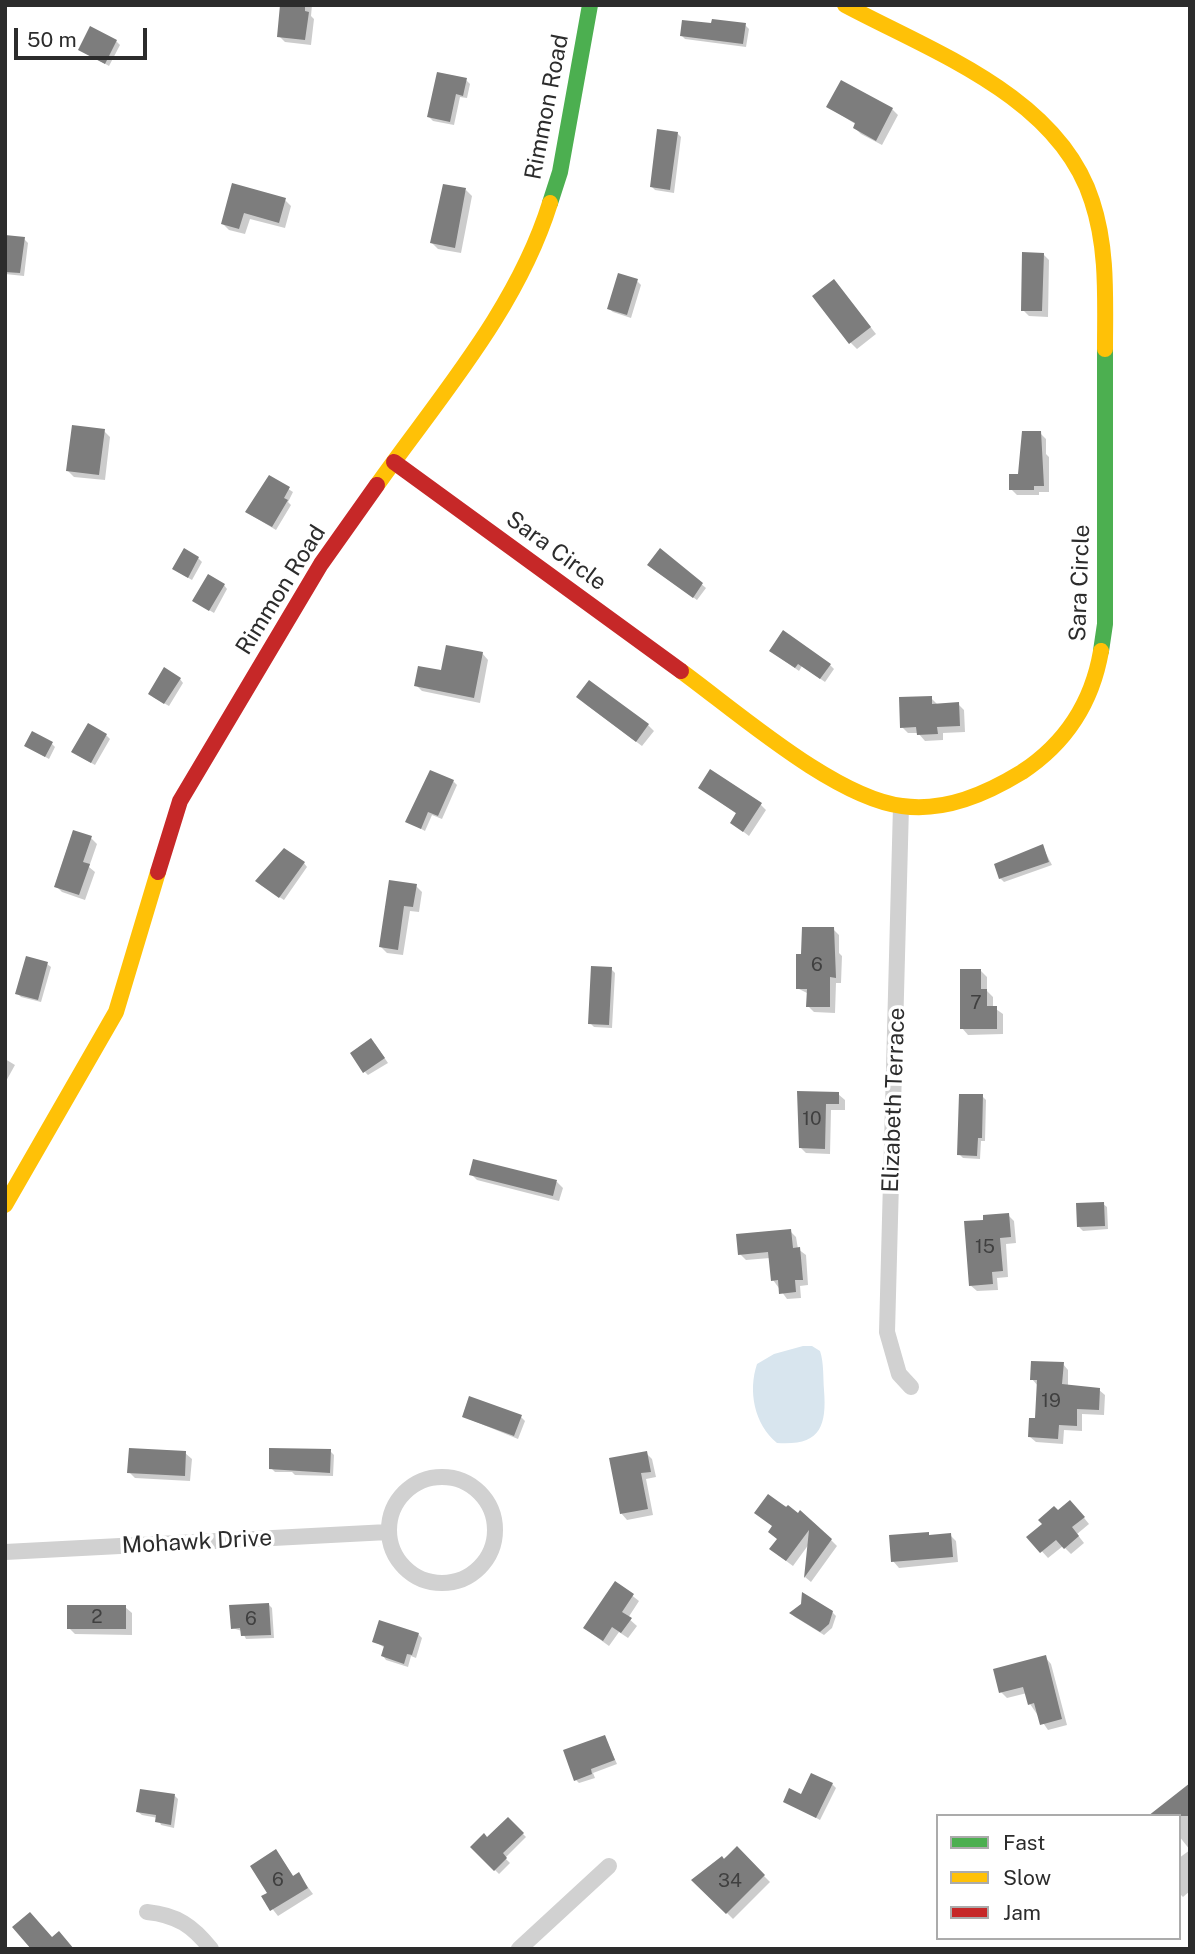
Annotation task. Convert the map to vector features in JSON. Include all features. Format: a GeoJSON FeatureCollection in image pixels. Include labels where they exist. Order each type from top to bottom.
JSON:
{"type":"FeatureCollection","features":[{"type":"Feature","properties":{"kind":"street","name":"Rimmon Road"},"geometry":{"type":"LineString","coordinates":[[5,1205],[116,1012],[180,801],[321,564],[502,308],[538,242],[560,172],[590,5]]}},
{"type":"Feature","properties":{"kind":"street","name":"Sara Circle"},"geometry":{"type":"LineString","coordinates":[[394,462],[808,763],[850,787],[901,806],[939,805],[986,792],[1025,772],[1059,742],[1084,708],[1098,670],[1105,624],[1105,268],[1098,220],[1083,179],[1061,144],[1034,114],[1005,92],[845,5]]}},
{"type":"Feature","properties":{"kind":"street","name":"Elizabeth Terrace"},"geometry":{"type":"LineString","coordinates":[[901,806],[887,1332],[899,1374],[911,1387]]}},
{"type":"Feature","properties":{"kind":"street"},"geometry":{"type":"LineString","coordinates":[[440,1477],[463,1482],[478,1491],[491,1511],[495,1526],[493,1545],[482,1565],[468,1576],[446,1583],[424,1580],[404,1568],[394,1554],[388,1532],[391,1514],[403,1494],[417,1483],[440,1477]]}},
{"type":"Feature","properties":{"kind":"street","name":"Mohawk Drive"},"geometry":{"type":"LineString","coordinates":[[5,1552],[388,1532]]}},
{"type":"Feature","properties":{"kind":"street"},"geometry":{"type":"LineString","coordinates":[[519,1949],[609,1866]]}},
{"type":"Feature","properties":{"kind":"street"},"geometry":{"type":"LineString","coordinates":[[147,1912],[168,1914],[194,1927],[211,1949]]}},
{"type":"Feature","properties":{"kind":"shaded area"},"geometry":{"type":"Polygon","coordinates":[[[812,1346],[820,1351],[825,1403],[822,1424],[811,1438],[777,1443],[758,1417],[753,1396],[754,1374],[757,1364],[774,1354],[812,1346]]]}},
{"type":"Feature","properties":{"kind":"building"},"geometry":{"type":"Polygon","coordinates":[[[280,5],[305,5],[305,11],[309,12],[305,40],[277,37],[280,5]]]}},
{"type":"Feature","properties":{"kind":"building"},"geometry":{"type":"Polygon","coordinates":[[[712,19],[746,23],[743,44],[680,36],[682,20],[711,23],[712,19]]]}},
{"type":"Feature","properties":{"kind":"building"},"geometry":{"type":"Polygon","coordinates":[[[90,26],[117,40],[105,64],[78,50],[90,26]]]}},
{"type":"Feature","properties":{"kind":"building"},"geometry":{"type":"Polygon","coordinates":[[[437,72],[467,78],[463,96],[456,94],[450,122],[427,117],[437,72]]]}},
{"type":"Feature","properties":{"kind":"building"},"geometry":{"type":"Polygon","coordinates":[[[841,80],[893,108],[876,141],[853,128],[855,123],[826,107],[841,80]]]}},
{"type":"Feature","properties":{"kind":"building"},"geometry":{"type":"Polygon","coordinates":[[[657,129],[678,132],[670,190],[650,187],[657,129]]]}},
{"type":"Feature","properties":{"kind":"building"},"geometry":{"type":"Polygon","coordinates":[[[232,183],[286,198],[279,223],[244,213],[239,229],[221,224],[232,183]]]}},
{"type":"Feature","properties":{"kind":"building"},"geometry":{"type":"Polygon","coordinates":[[[443,184],[466,188],[455,248],[430,243],[443,184]]]}},
{"type":"Feature","properties":{"kind":"building"},"geometry":{"type":"Polygon","coordinates":[[[5,235],[25,237],[20,273],[5,272],[5,235]]]}},
{"type":"Feature","properties":{"kind":"building"},"geometry":{"type":"Polygon","coordinates":[[[1022,252],[1044,253],[1042,311],[1021,311],[1022,252]]]}},
{"type":"Feature","properties":{"kind":"building"},"geometry":{"type":"Polygon","coordinates":[[[618,273],[638,279],[627,315],[607,309],[618,273]]]}},
{"type":"Feature","properties":{"kind":"building"},"geometry":{"type":"Polygon","coordinates":[[[834,279],[871,327],[849,344],[812,296],[834,279]]]}},
{"type":"Feature","properties":{"kind":"building"},"geometry":{"type":"Polygon","coordinates":[[[72,425],[105,429],[99,475],[66,471],[72,425]]]}},
{"type":"Feature","properties":{"kind":"building"},"geometry":{"type":"Polygon","coordinates":[[[1022,431],[1041,431],[1044,486],[1034,486],[1034,490],[1009,490],[1009,474],[1018,474],[1022,431]]]}},
{"type":"Feature","properties":{"kind":"building"},"geometry":{"type":"Polygon","coordinates":[[[269,475],[290,487],[284,498],[288,500],[272,527],[245,512],[269,475]]]}},
{"type":"Feature","properties":{"kind":"building"},"geometry":{"type":"Polygon","coordinates":[[[184,548],[199,557],[188,578],[172,569],[184,548]]]}},
{"type":"Feature","properties":{"kind":"building"},"geometry":{"type":"Polygon","coordinates":[[[660,548],[703,583],[693,598],[647,565],[660,548]]]}},
{"type":"Feature","properties":{"kind":"building"},"geometry":{"type":"Polygon","coordinates":[[[208,574],[225,584],[209,611],[192,601],[208,574]]]}},
{"type":"Feature","properties":{"kind":"building"},"geometry":{"type":"Polygon","coordinates":[[[783,630],[831,664],[820,679],[798,664],[795,668],[769,651],[783,630]]]}},
{"type":"Feature","properties":{"kind":"building"},"geometry":{"type":"Polygon","coordinates":[[[446,645],[483,652],[474,698],[414,686],[418,666],[441,670],[446,645]]]}},
{"type":"Feature","properties":{"kind":"building"},"geometry":{"type":"Polygon","coordinates":[[[164,667],[181,678],[164,704],[148,694],[164,667]]]}},
{"type":"Feature","properties":{"kind":"building"},"geometry":{"type":"Polygon","coordinates":[[[589,680],[649,724],[636,742],[576,697],[589,680]]]}},
{"type":"Feature","properties":{"kind":"building"},"geometry":{"type":"Polygon","coordinates":[[[932,696],[932,704],[959,702],[960,726],[937,727],[938,734],[917,735],[916,727],[900,728],[899,697],[932,696]]]}},
{"type":"Feature","properties":{"kind":"building"},"geometry":{"type":"Polygon","coordinates":[[[88,723],[107,734],[91,763],[71,752],[88,723]]]}},
{"type":"Feature","properties":{"kind":"building"},"geometry":{"type":"Polygon","coordinates":[[[32,731],[53,742],[45,757],[24,746],[32,731]]]}},
{"type":"Feature","properties":{"kind":"building"},"geometry":{"type":"Polygon","coordinates":[[[710,769],[762,803],[743,832],[730,823],[736,813],[698,788],[710,769]]]}},
{"type":"Feature","properties":{"kind":"building"},"geometry":{"type":"Polygon","coordinates":[[[430,770],[454,780],[438,816],[428,812],[421,829],[405,822],[430,770]]]}},
{"type":"Feature","properties":{"kind":"building"},"geometry":{"type":"Polygon","coordinates":[[[73,830],[92,836],[83,862],[90,864],[79,895],[54,887],[73,830]]]}},
{"type":"Feature","properties":{"kind":"building"},"geometry":{"type":"Polygon","coordinates":[[[1043,844],[1049,862],[999,879],[994,864],[1043,844]]]}},
{"type":"Feature","properties":{"kind":"building"},"geometry":{"type":"Polygon","coordinates":[[[284,848],[305,862],[279,898],[255,881],[284,848]]]}},
{"type":"Feature","properties":{"kind":"building"},"geometry":{"type":"Polygon","coordinates":[[[389,880],[417,884],[413,907],[404,906],[398,950],[379,947],[389,880]]]}},
{"type":"Feature","properties":{"kind":"building"},"geometry":{"type":"Polygon","coordinates":[[[802,927],[834,927],[836,978],[830,977],[830,1007],[806,1007],[807,989],[796,989],[796,954],[801,954],[802,927]]]}},
{"type":"Feature","properties":{"kind":"building"},"geometry":{"type":"Polygon","coordinates":[[[26,956],[48,962],[38,1000],[15,994],[26,956]]]}},
{"type":"Feature","properties":{"kind":"building"},"geometry":{"type":"Polygon","coordinates":[[[591,966],[612,967],[609,1025],[588,1024],[591,966]]]}},
{"type":"Feature","properties":{"kind":"building"},"geometry":{"type":"Polygon","coordinates":[[[960,969],[981,969],[981,989],[987,989],[987,1006],[997,1006],[997,1029],[960,1029],[960,969]]]}},
{"type":"Feature","properties":{"kind":"building"},"geometry":{"type":"Polygon","coordinates":[[[371,1038],[385,1058],[363,1073],[350,1053],[371,1038]]]}},
{"type":"Feature","properties":{"kind":"building"},"geometry":{"type":"Polygon","coordinates":[[[797,1091],[839,1092],[839,1104],[826,1104],[825,1149],[799,1148],[797,1091]]]}},
{"type":"Feature","properties":{"kind":"building"},"geometry":{"type":"Polygon","coordinates":[[[959,1094],[983,1094],[982,1138],[978,1138],[977,1156],[957,1155],[959,1094]]]}},
{"type":"Feature","properties":{"kind":"building"},"geometry":{"type":"Polygon","coordinates":[[[473,1159],[557,1180],[553,1196],[469,1175],[473,1159]]]}},
{"type":"Feature","properties":{"kind":"building"},"geometry":{"type":"Polygon","coordinates":[[[1104,1202],[1105,1226],[1077,1227],[1076,1203],[1104,1202]]]}},
{"type":"Feature","properties":{"kind":"building"},"geometry":{"type":"Polygon","coordinates":[[[1009,1213],[1011,1237],[1000,1238],[1003,1271],[992,1272],[993,1284],[969,1286],[964,1221],[983,1220],[983,1215],[1009,1213]]]}},
{"type":"Feature","properties":{"kind":"building"},"geometry":{"type":"Polygon","coordinates":[[[791,1229],[793,1248],[800,1247],[803,1280],[795,1280],[796,1292],[779,1294],[778,1280],[771,1281],[768,1252],[738,1255],[736,1234],[791,1229]]]}},
{"type":"Feature","properties":{"kind":"building"},"geometry":{"type":"Polygon","coordinates":[[[1031,1361],[1064,1362],[1062,1384],[1100,1388],[1099,1410],[1077,1409],[1077,1426],[1059,1425],[1058,1439],[1028,1437],[1029,1418],[1035,1418],[1037,1380],[1030,1380],[1031,1361]]]}},
{"type":"Feature","properties":{"kind":"building"},"geometry":{"type":"Polygon","coordinates":[[[469,1396],[522,1415],[514,1436],[462,1417],[469,1396]]]}},
{"type":"Feature","properties":{"kind":"building"},"geometry":{"type":"Polygon","coordinates":[[[129,1448],[186,1451],[185,1476],[127,1473],[129,1448]]]}},
{"type":"Feature","properties":{"kind":"building"},"geometry":{"type":"Polygon","coordinates":[[[269,1448],[331,1449],[330,1473],[269,1469],[269,1448]]]}},
{"type":"Feature","properties":{"kind":"building"},"geometry":{"type":"Polygon","coordinates":[[[647,1451],[651,1472],[641,1473],[648,1509],[620,1514],[609,1458],[647,1451]]]}},
{"type":"Feature","properties":{"kind":"building"},"geometry":{"type":"Polygon","coordinates":[[[768,1494],[798,1513],[800,1510],[832,1539],[804,1578],[809,1530],[786,1561],[769,1549],[777,1539],[768,1532],[772,1526],[754,1513],[768,1494]]]}},
{"type":"Feature","properties":{"kind":"building"},"geometry":{"type":"Polygon","coordinates":[[[1070,1500],[1085,1517],[1072,1527],[1079,1536],[1064,1549],[1056,1540],[1040,1553],[1026,1537],[1042,1524],[1038,1520],[1054,1506],[1058,1510],[1070,1500]]]}},
{"type":"Feature","properties":{"kind":"building"},"geometry":{"type":"Polygon","coordinates":[[[929,1532],[929,1535],[951,1533],[953,1557],[891,1562],[889,1535],[929,1532]]]}},
{"type":"Feature","properties":{"kind":"building"},"geometry":{"type":"Polygon","coordinates":[[[615,1581],[634,1594],[622,1612],[632,1618],[621,1633],[612,1627],[603,1641],[583,1628],[615,1581]]]}},
{"type":"Feature","properties":{"kind":"building"},"geometry":{"type":"Polygon","coordinates":[[[802,1592],[833,1611],[829,1624],[820,1632],[789,1613],[801,1604],[802,1592]]]}},
{"type":"Feature","properties":{"kind":"building"},"geometry":{"type":"Polygon","coordinates":[[[269,1603],[271,1635],[241,1636],[240,1628],[231,1629],[229,1605],[269,1603]]]}},
{"type":"Feature","properties":{"kind":"building"},"geometry":{"type":"Polygon","coordinates":[[[67,1605],[126,1605],[126,1629],[67,1629],[67,1605]]]}},
{"type":"Feature","properties":{"kind":"building"},"geometry":{"type":"Polygon","coordinates":[[[379,1620],[419,1633],[412,1655],[407,1654],[404,1664],[381,1656],[384,1646],[372,1642],[379,1620]]]}},
{"type":"Feature","properties":{"kind":"building"},"geometry":{"type":"Polygon","coordinates":[[[1046,1655],[1062,1719],[1040,1725],[1034,1703],[1028,1705],[1023,1687],[999,1693],[993,1669],[1046,1655]]]}},
{"type":"Feature","properties":{"kind":"building"},"geometry":{"type":"Polygon","coordinates":[[[605,1735],[615,1760],[591,1769],[592,1774],[574,1781],[563,1750],[605,1735]]]}},
{"type":"Feature","properties":{"kind":"building"},"geometry":{"type":"Polygon","coordinates":[[[811,1773],[833,1783],[816,1818],[783,1802],[789,1788],[801,1794],[811,1773]]]}},
{"type":"Feature","properties":{"kind":"building"},"geometry":{"type":"Polygon","coordinates":[[[1190,1783],[1190,1816],[1151,1814],[1190,1783]]]}},
{"type":"Feature","properties":{"kind":"building"},"geometry":{"type":"Polygon","coordinates":[[[140,1789],[175,1794],[171,1825],[155,1822],[156,1815],[136,1812],[140,1789]]]}},
{"type":"Feature","properties":{"kind":"building"},"geometry":{"type":"Polygon","coordinates":[[[508,1817],[524,1833],[503,1853],[507,1858],[494,1871],[470,1847],[484,1833],[487,1837],[508,1817]]]}},
{"type":"Feature","properties":{"kind":"building"},"geometry":{"type":"Polygon","coordinates":[[[737,1846],[765,1875],[726,1914],[691,1880],[722,1856],[724,1859],[737,1846]]]}},
{"type":"Feature","properties":{"kind":"building"},"geometry":{"type":"Polygon","coordinates":[[[276,1849],[293,1876],[299,1872],[308,1888],[270,1911],[261,1896],[267,1893],[250,1866],[276,1849]]]}},
{"type":"Feature","properties":{"kind":"building"},"geometry":{"type":"Polygon","coordinates":[[[30,1912],[52,1937],[59,1931],[74,1949],[31,1949],[12,1927],[30,1912]]]}},
{"type":"Feature","properties":{"kind":"traffic: fast"},"geometry":{"type":"LineString","coordinates":[[550,203],[560,172],[590,5]]}},
{"type":"Feature","properties":{"kind":"traffic: fast"},"geometry":{"type":"LineString","coordinates":[[1101,651],[1105,624],[1105,349]]}},
{"type":"Feature","properties":{"kind":"traffic: slow"},"geometry":{"type":"LineString","coordinates":[[845,5],[953,60],[989,82],[1023,106],[1052,133],[1076,165],[1097,219],[1105,274],[1105,349]]}},
{"type":"Feature","properties":{"kind":"traffic: slow"},"geometry":{"type":"LineString","coordinates":[[377,485],[451,385],[497,315],[536,242],[550,203]]}},
{"type":"Feature","properties":{"kind":"traffic: slow"},"geometry":{"type":"LineString","coordinates":[[681,671],[757,729],[817,770],[876,800],[918,807],[965,800],[1008,780],[1038,761],[1075,720],[1091,688],[1101,651]]}},
{"type":"Feature","properties":{"kind":"traffic: slow"},"geometry":{"type":"LineString","coordinates":[[5,1205],[116,1012],[158,872]]}},
{"type":"Feature","properties":{"kind":"traffic: jam"},"geometry":{"type":"LineString","coordinates":[[394,462],[681,671]]}},
{"type":"Feature","properties":{"kind":"traffic: jam"},"geometry":{"type":"LineString","coordinates":[[158,872],[180,801],[321,564],[377,485]]}}]}
